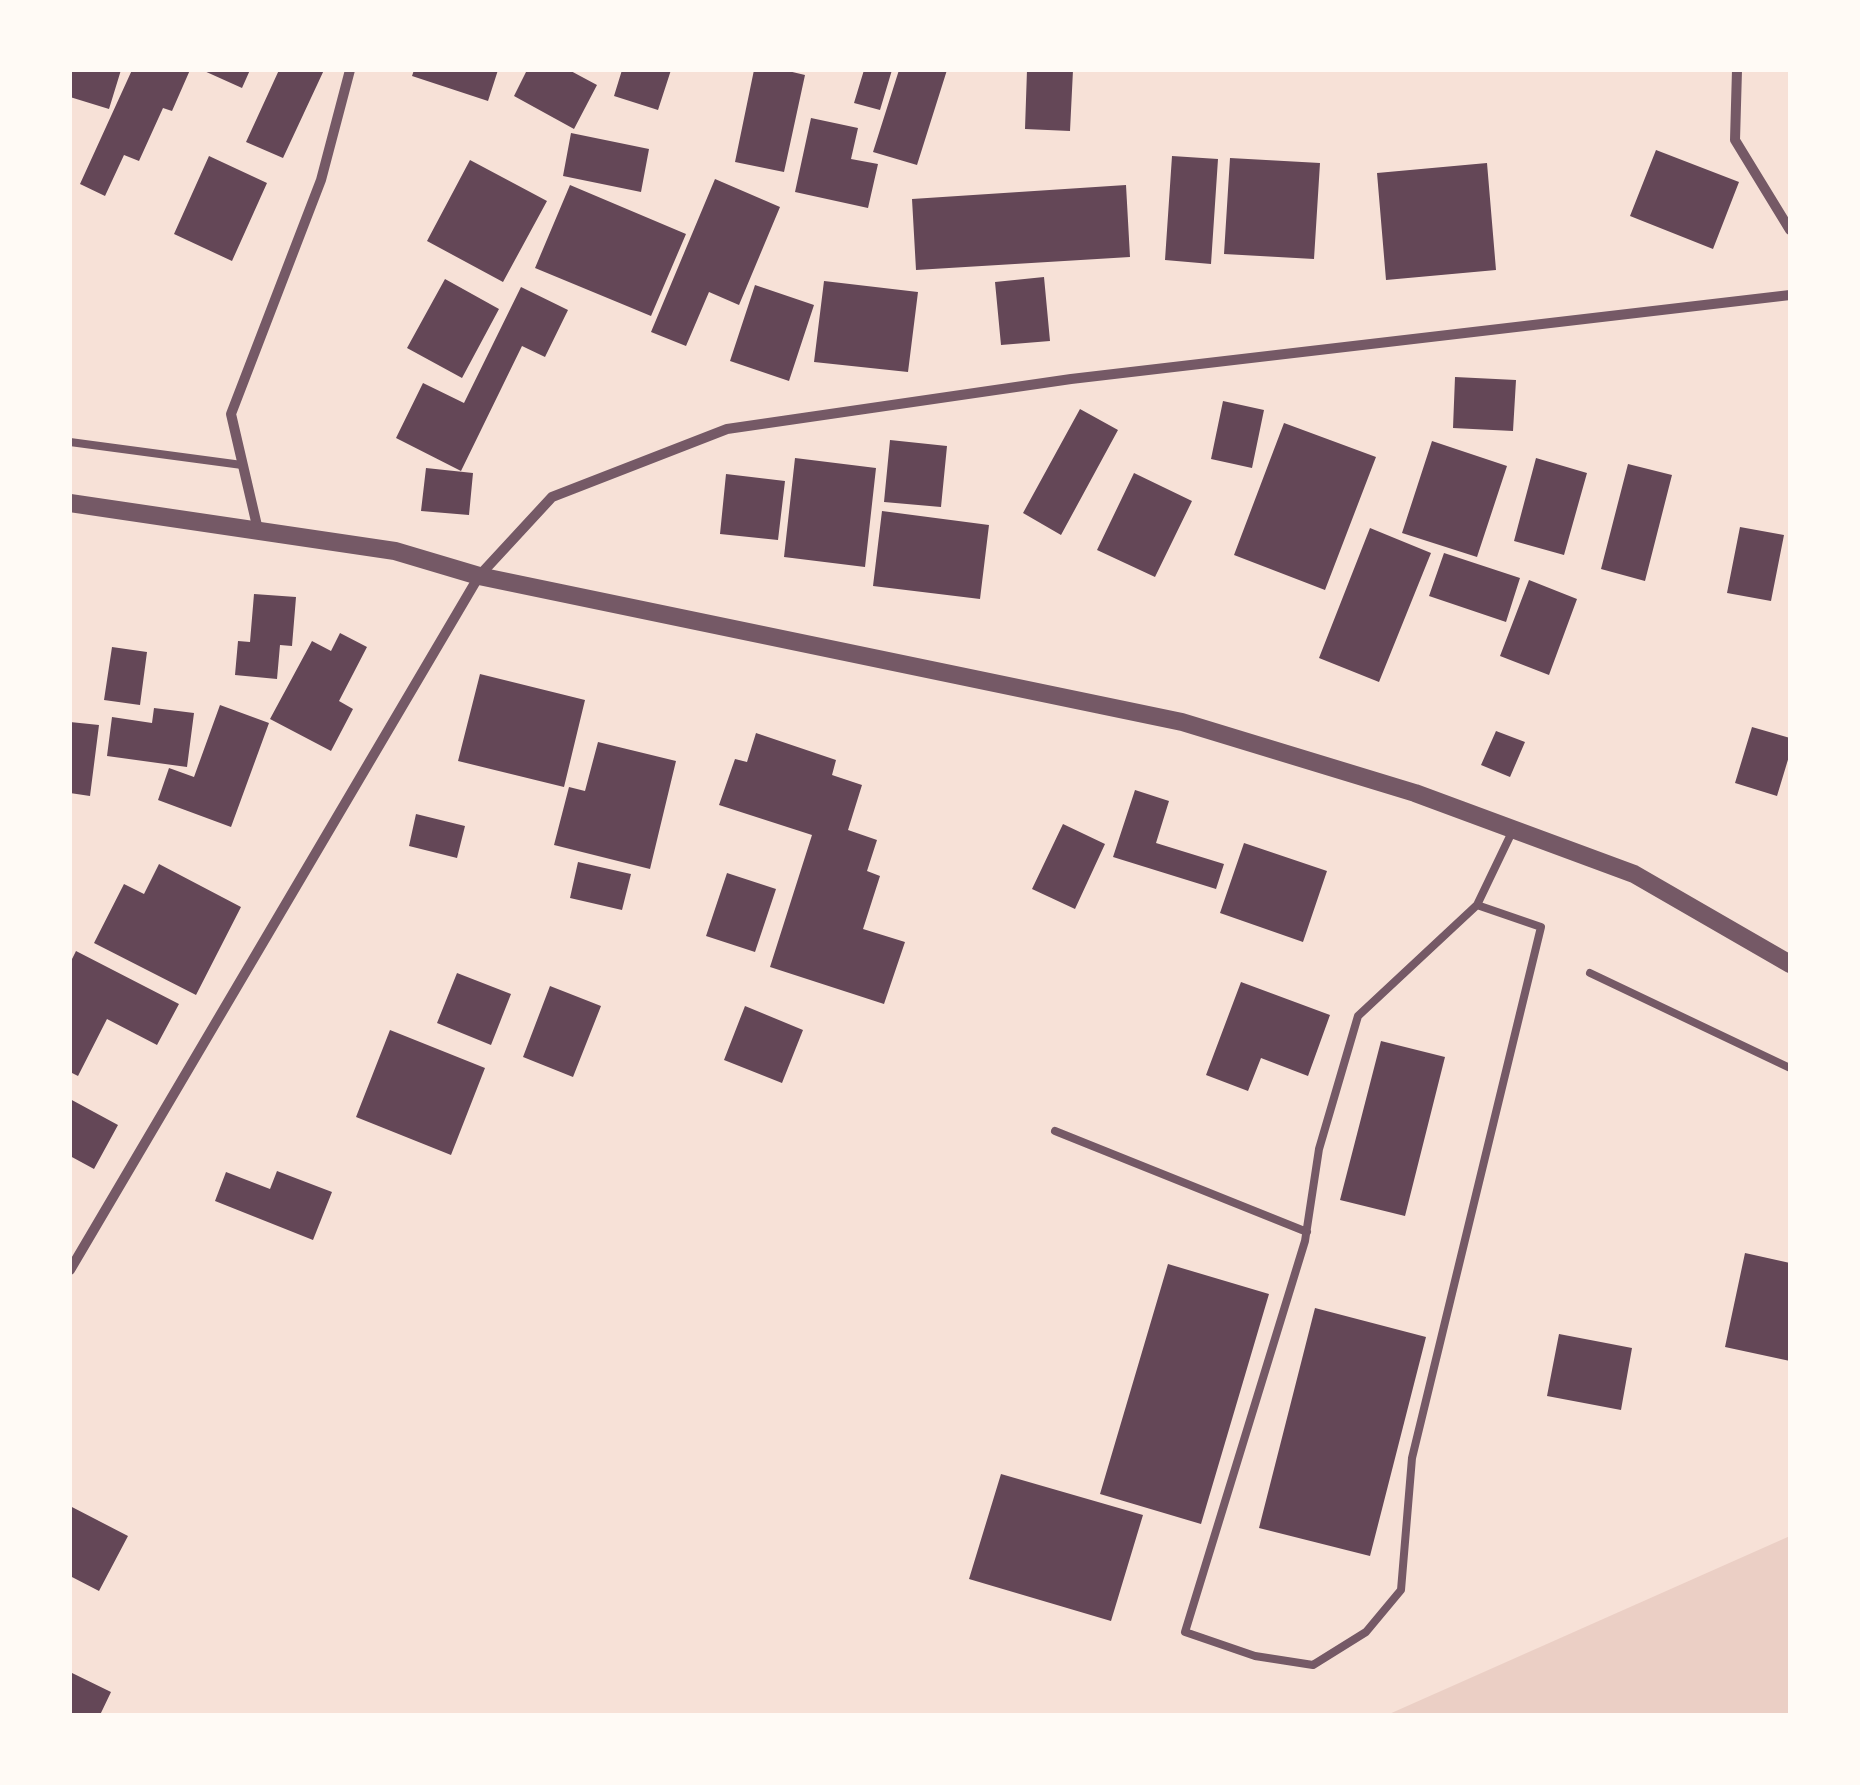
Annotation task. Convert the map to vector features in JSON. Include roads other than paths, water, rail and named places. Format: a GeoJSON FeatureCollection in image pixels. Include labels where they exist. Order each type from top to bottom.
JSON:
{"type":"FeatureCollection","features":[{"type":"Feature","properties":{"kind":"street"},"geometry":{"type":"LineString","coordinates":[[258,532],[231,414],[321,180],[350,70]]}},
{"type":"Feature","properties":{"kind":"street"},"geometry":{"type":"LineString","coordinates":[[1737,70],[1735,140],[1790,230]]}},
{"type":"Feature","properties":{"kind":"street"},"geometry":{"type":"LineString","coordinates":[[70,1270],[478,576],[552,497],[727,429],[1071,379],[1790,295]]}},
{"type":"Feature","properties":{"kind":"street"},"geometry":{"type":"LineString","coordinates":[[70,503],[395,551],[478,576],[1182,722],[1415,793],[1634,874],[1790,964]]}},
{"type":"Feature","properties":{"kind":"lane"},"geometry":{"type":"LineString","coordinates":[[70,442],[242,465]]}},
{"type":"Feature","properties":{"kind":"lane"},"geometry":{"type":"LineString","coordinates":[[1477,905],[1541,927],[1412,1458],[1401,1590],[1366,1632],[1313,1665],[1255,1656],[1185,1632],[1307,1232],[1319,1148],[1358,1016],[1477,905],[1514,830]]}},
{"type":"Feature","properties":{"kind":"lane"},"geometry":{"type":"LineString","coordinates":[[1590,973],[1790,1068]]}},
{"type":"Feature","properties":{"kind":"lane"},"geometry":{"type":"LineString","coordinates":[[1055,1131],[1307,1232]]}}]}
